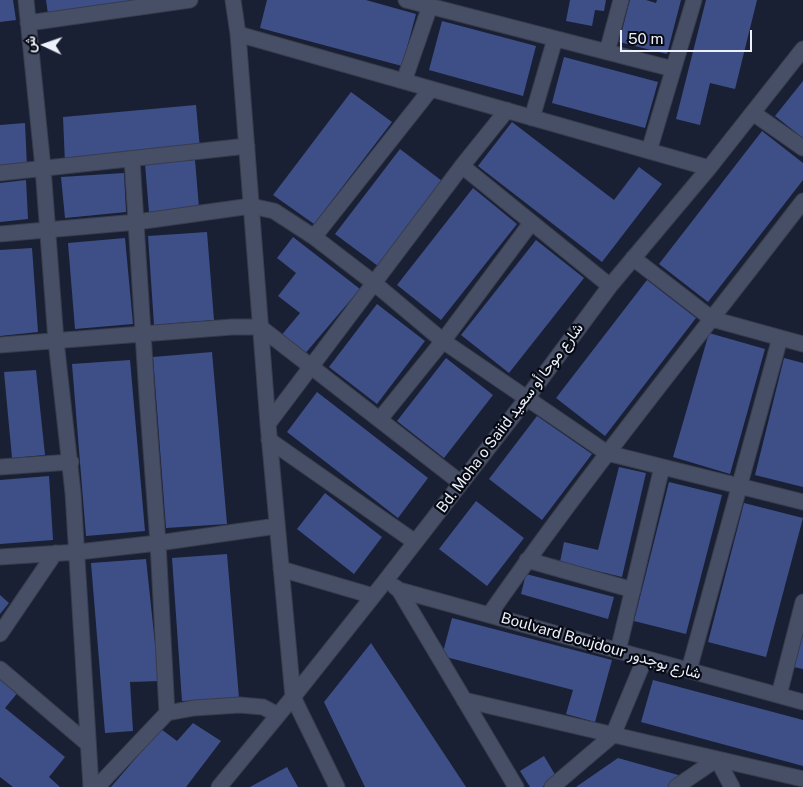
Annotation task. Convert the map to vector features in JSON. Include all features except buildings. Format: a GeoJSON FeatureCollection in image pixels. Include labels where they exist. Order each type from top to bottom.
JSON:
{"type":"FeatureCollection","features":[{"type":"Feature","properties":{"kind":"street"},"geometry":{"type":"LineString","coordinates":[[26,0],[43,168],[56,341],[78,552],[91,787]]}},
{"type":"Feature","properties":{"kind":"street"},"geometry":{"type":"LineString","coordinates":[[28,23],[190,0]]}},
{"type":"Feature","properties":{"kind":"street"},"geometry":{"type":"LineString","coordinates":[[233,0],[238,34],[269,440],[293,698],[337,787]]}},
{"type":"Feature","properties":{"kind":"street"},"geometry":{"type":"LineString","coordinates":[[406,0],[430,6],[455,6],[555,38],[673,69]]}},
{"type":"Feature","properties":{"kind":"street"},"geometry":{"type":"LineString","coordinates":[[607,52],[621,0]]}},
{"type":"Feature","properties":{"kind":"street"},"geometry":{"type":"LineString","coordinates":[[649,151],[694,0]]}},
{"type":"Feature","properties":{"kind":"street"},"geometry":{"type":"LineString","coordinates":[[404,81],[430,6]]}},
{"type":"Feature","properties":{"kind":"street"},"geometry":{"type":"LineString","coordinates":[[238,34],[709,168]]}},
{"type":"Feature","properties":{"kind":"street"},"geometry":{"type":"LineString","coordinates":[[532,118],[555,38]]}},
{"type":"Feature","properties":{"kind":"street","name":"Bd. Moha o Saiid شارع موحا أو سعيد"},"geometry":{"type":"LineString","coordinates":[[219,787],[293,698],[386,580],[527,398],[610,286],[709,168],[803,49]]}},
{"type":"Feature","properties":{"kind":"street"},"geometry":{"type":"LineString","coordinates":[[314,237],[431,89]]}},
{"type":"Feature","properties":{"kind":"street"},"geometry":{"type":"LineString","coordinates":[[268,424],[462,166],[507,110]]}},
{"type":"Feature","properties":{"kind":"street"},"geometry":{"type":"LineString","coordinates":[[753,113],[803,148]]}},
{"type":"Feature","properties":{"kind":"street"},"geometry":{"type":"LineString","coordinates":[[0,173],[247,146]]}},
{"type":"Feature","properties":{"kind":"street"},"geometry":{"type":"LineString","coordinates":[[132,159],[158,543],[167,713]]}},
{"type":"Feature","properties":{"kind":"street"},"geometry":{"type":"LineString","coordinates":[[462,166],[610,286]]}},
{"type":"Feature","properties":{"kind":"street"},"geometry":{"type":"LineString","coordinates":[[489,615],[527,560],[607,453],[803,201]]}},
{"type":"Feature","properties":{"kind":"street"},"geometry":{"type":"LineString","coordinates":[[0,234],[137,222],[251,206],[274,211],[314,237],[374,283],[443,341],[607,453],[803,502]]}},
{"type":"Feature","properties":{"kind":"street"},"geometry":{"type":"LineString","coordinates":[[380,419],[443,341],[532,224]]}},
{"type":"Feature","properties":{"kind":"street"},"geometry":{"type":"LineString","coordinates":[[633,258],[712,319],[803,344]]}},
{"type":"Feature","properties":{"kind":"street"},"geometry":{"type":"LineString","coordinates":[[0,345],[232,327],[260,327],[461,483]]}},
{"type":"Feature","properties":{"kind":"street"},"geometry":{"type":"LineString","coordinates":[[689,670],[780,338]]}},
{"type":"Feature","properties":{"kind":"street"},"geometry":{"type":"LineString","coordinates":[[269,440],[415,542]]}},
{"type":"Feature","properties":{"kind":"street"},"geometry":{"type":"LineString","coordinates":[[0,467],[70,462]]}},
{"type":"Feature","properties":{"kind":"street"},"geometry":{"type":"LineString","coordinates":[[618,651],[662,466]]}},
{"type":"Feature","properties":{"kind":"street"},"geometry":{"type":"LineString","coordinates":[[0,557],[78,552],[277,526]]}},
{"type":"Feature","properties":{"kind":"street"},"geometry":{"type":"LineString","coordinates":[[0,634],[55,553]]}},
{"type":"Feature","properties":{"kind":"street"},"geometry":{"type":"LineString","coordinates":[[527,560],[633,590]]}},
{"type":"Feature","properties":{"kind":"street"},"geometry":{"type":"LineString","coordinates":[[281,569],[373,596]]}},
{"type":"Feature","properties":{"kind":"street"},"geometry":{"type":"LineString","coordinates":[[386,580],[399,590],[516,787]]}},
{"type":"Feature","properties":{"kind":"street","name":"Boulvard Boujdour شارع بوجدور"},"geometry":{"type":"LineString","coordinates":[[399,590],[803,702]]}},
{"type":"Feature","properties":{"kind":"street"},"geometry":{"type":"LineString","coordinates":[[779,695],[803,602]]}},
{"type":"Feature","properties":{"kind":"street"},"geometry":{"type":"LineString","coordinates":[[552,787],[613,735],[645,658]]}},
{"type":"Feature","properties":{"kind":"street"},"geometry":{"type":"LineString","coordinates":[[0,669],[88,744]]}},
{"type":"Feature","properties":{"kind":"street"},"geometry":{"type":"LineString","coordinates":[[464,700],[803,780]]}},
{"type":"Feature","properties":{"kind":"street"},"geometry":{"type":"LineString","coordinates":[[97,787],[167,713],[194,708],[240,705],[263,707],[278,715]]}},
{"type":"Feature","properties":{"kind":"street"},"geometry":{"type":"LineString","coordinates":[[676,787],[716,759]]}},
{"type":"Feature","properties":{"kind":"street"},"geometry":{"type":"LineString","coordinates":[[716,759],[732,787]]}}]}
